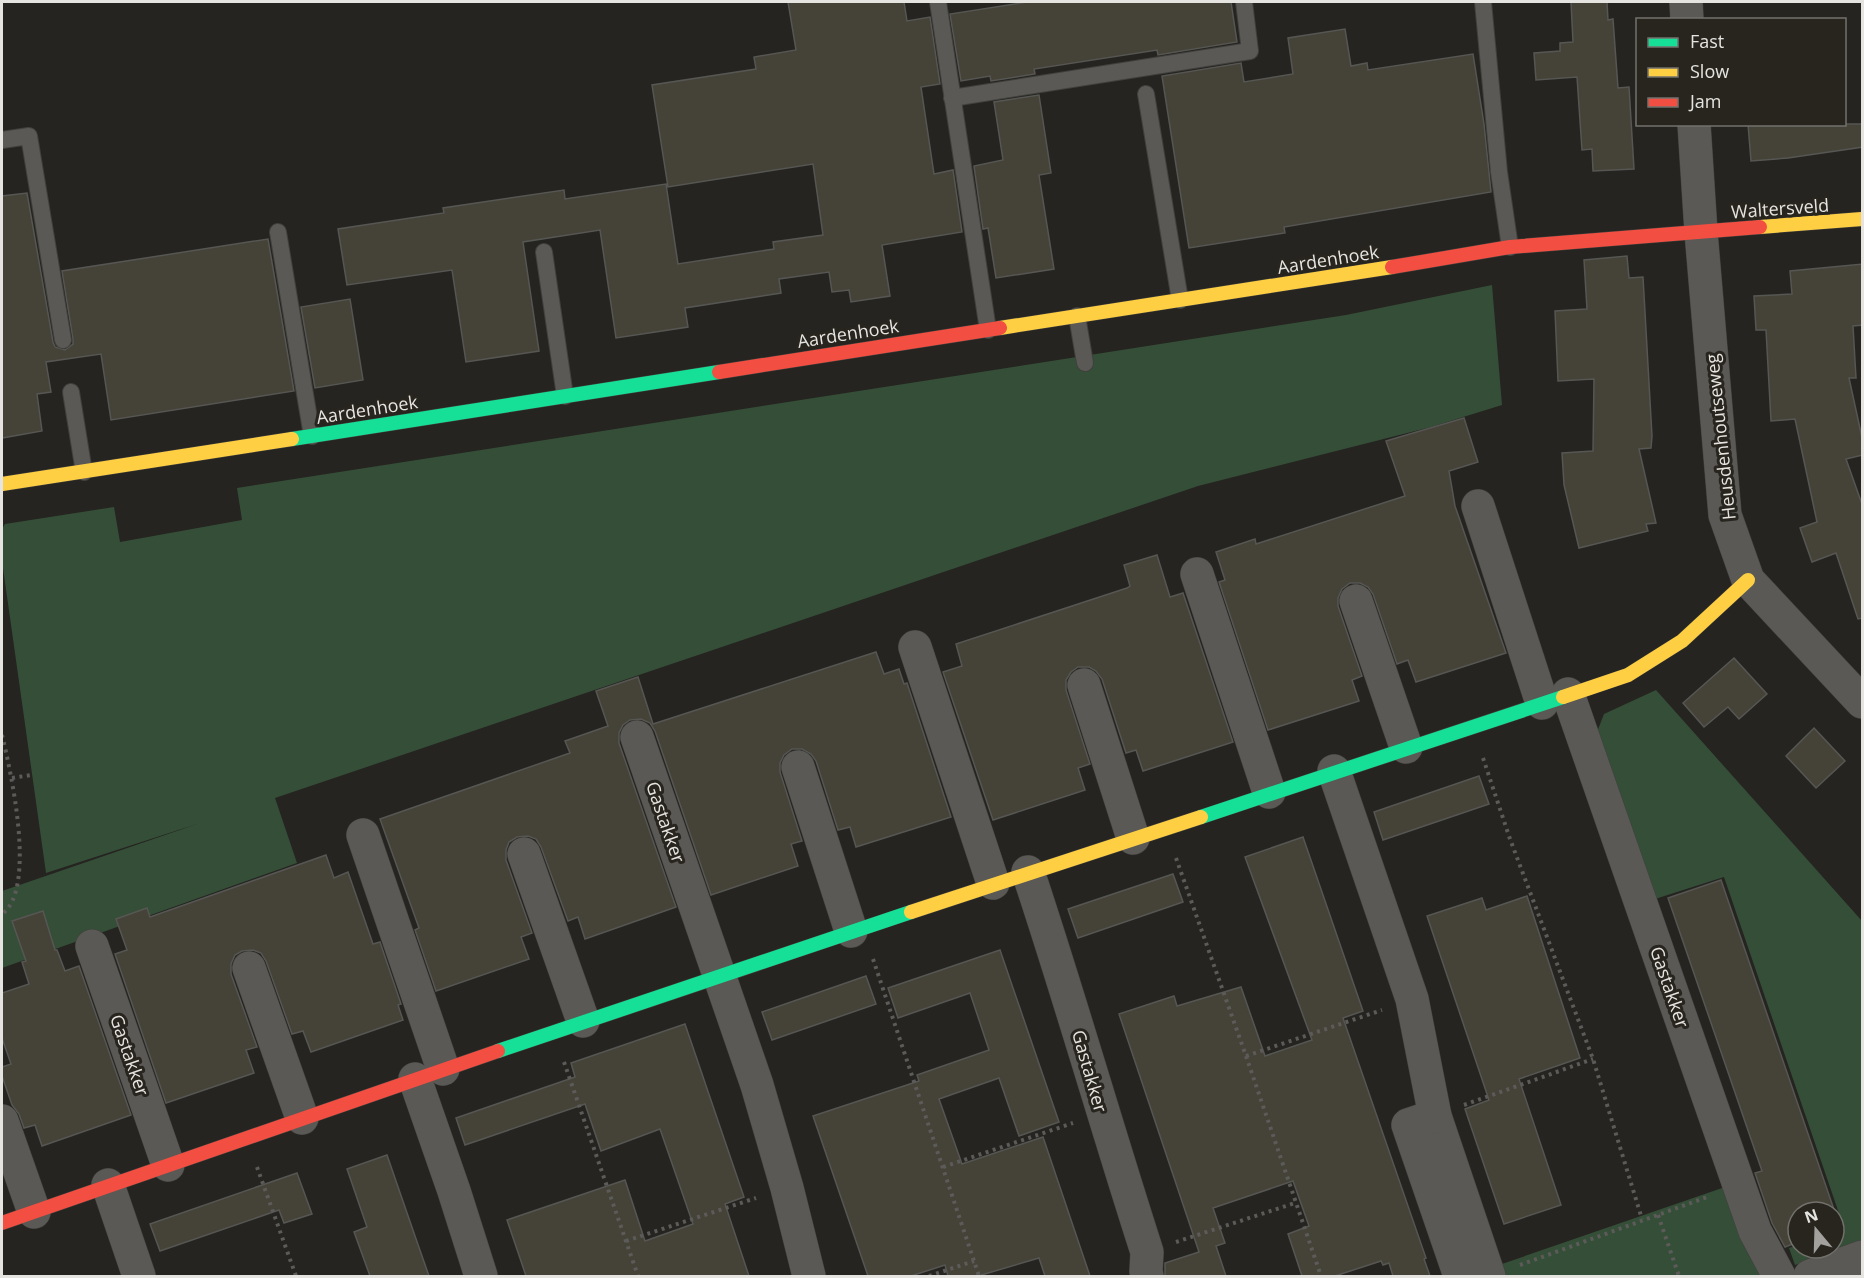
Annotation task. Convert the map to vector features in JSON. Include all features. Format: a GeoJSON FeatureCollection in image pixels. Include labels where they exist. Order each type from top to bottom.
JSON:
{"type":"FeatureCollection","features":[{"type":"Feature","properties":{"kind":"street"},"geometry":{"type":"LineString","coordinates":[[1686,2],[1688,18]]}},
{"type":"Feature","properties":{"kind":"street","name":"Heusdenhoutseweg"},"geometry":{"type":"LineString","coordinates":[[1694,126],[1725,515],[1748,580],[1863,702]]}},
{"type":"Feature","properties":{"kind":"street","name":"Waltersveld"},"geometry":{"type":"LineString","coordinates":[[1701,232],[1863,219]]}},
{"type":"Feature","properties":{"kind":"street","name":"Aardenhoek"},"geometry":{"type":"LineString","coordinates":[[2,484],[1510,247],[1701,232]]}},
{"type":"Feature","properties":{"kind":"street","name":"Gastakker"},"geometry":{"type":"LineString","coordinates":[[1478,507],[1555,698],[1755,1231],[1779,1276]]}},
{"type":"Feature","properties":{"kind":"street"},"geometry":{"type":"LineString","coordinates":[[1197,574],[1269,792]]}},
{"type":"Feature","properties":{"kind":"street"},"geometry":{"type":"LineString","coordinates":[[2,1223],[719,975],[1628,675],[1682,641],[1748,580]]}},
{"type":"Feature","properties":{"kind":"street"},"geometry":{"type":"LineString","coordinates":[[1356,601],[1406,747]]}},
{"type":"Feature","properties":{"kind":"street"},"geometry":{"type":"LineString","coordinates":[[915,647],[993,883]]}},
{"type":"Feature","properties":{"kind":"street"},"geometry":{"type":"LineString","coordinates":[[1084,685],[1133,837]]}},
{"type":"Feature","properties":{"kind":"street","name":"Gastakker"},"geometry":{"type":"LineString","coordinates":[[637,738],[757,1085],[787,1188],[809,1276]]}},
{"type":"Feature","properties":{"kind":"street"},"geometry":{"type":"LineString","coordinates":[[798,767],[857,929]]}},
{"type":"Feature","properties":{"kind":"street"},"geometry":{"type":"LineString","coordinates":[[1334,771],[1412,999],[1435,1116],[1499,1273]]}},
{"type":"Feature","properties":{"kind":"street"},"geometry":{"type":"LineString","coordinates":[[363,835],[429,1074],[454,1191],[481,1276]]}},
{"type":"Feature","properties":{"kind":"street"},"geometry":{"type":"LineString","coordinates":[[524,854],[568,1026]]}},
{"type":"Feature","properties":{"kind":"street","name":"Gastakker"},"geometry":{"type":"LineString","coordinates":[[1028,872],[1066,986],[1144,1269]]}},
{"type":"Feature","properties":{"kind":"street","name":"Gastakker"},"geometry":{"type":"LineString","coordinates":[[92,946],[168,1165]]}},
{"type":"Feature","properties":{"kind":"street"},"geometry":{"type":"LineString","coordinates":[[249,968],[302,1118]]}},
{"type":"Feature","properties":{"kind":"street"},"geometry":{"type":"LineString","coordinates":[[1435,1116],[1408,1125],[1460,1276]]}},
{"type":"Feature","properties":{"kind":"street"},"geometry":{"type":"LineString","coordinates":[[2,1121],[33,1212]]}},
{"type":"Feature","properties":{"kind":"street"},"geometry":{"type":"LineString","coordinates":[[108,1185],[139,1276]]}},
{"type":"Feature","properties":{"kind":"street"},"geometry":{"type":"LineString","coordinates":[[1810,1276],[1863,1257]]}},
{"type":"Feature","properties":{"kind":"lane"},"geometry":{"type":"LineString","coordinates":[[938,2],[988,330]]}},
{"type":"Feature","properties":{"kind":"lane"},"geometry":{"type":"LineString","coordinates":[[952,98],[1250,51],[1244,2]]}},
{"type":"Feature","properties":{"kind":"lane"},"geometry":{"type":"LineString","coordinates":[[1483,2],[1499,172],[1510,247]]}},
{"type":"Feature","properties":{"kind":"lane"},"geometry":{"type":"LineString","coordinates":[[1146,94],[1180,300]]}},
{"type":"Feature","properties":{"kind":"lane"},"geometry":{"type":"LineString","coordinates":[[2,140],[29,136],[63,340]]}},
{"type":"Feature","properties":{"kind":"lane"},"geometry":{"type":"LineString","coordinates":[[278,232],[312,436]]}},
{"type":"Feature","properties":{"kind":"lane"},"geometry":{"type":"LineString","coordinates":[[544,252],[565,396]]}},
{"type":"Feature","properties":{"kind":"lane"},"geometry":{"type":"LineString","coordinates":[[1077,316],[1085,363]]}},
{"type":"Feature","properties":{"kind":"lane"},"geometry":{"type":"LineString","coordinates":[[71,392],[84,472]]}},
{"type":"Feature","properties":{"kind":"path"},"geometry":{"type":"LineString","coordinates":[[1472,726],[1510,839],[1593,1059],[1642,1220]]}},
{"type":"Feature","properties":{"kind":"path"},"geometry":{"type":"LineString","coordinates":[[2,735],[12,778],[21,866],[16,894],[8,909],[2,914]]}},
{"type":"Feature","properties":{"kind":"path"},"geometry":{"type":"LineString","coordinates":[[12,778],[31,775]]}},
{"type":"Feature","properties":{"kind":"path"},"geometry":{"type":"LineString","coordinates":[[1165,827],[1321,1276]]}},
{"type":"Feature","properties":{"kind":"path"},"geometry":{"type":"LineString","coordinates":[[857,929],[943,1167],[979,1276]]}},
{"type":"Feature","properties":{"kind":"path"},"geometry":{"type":"LineString","coordinates":[[1246,1056],[1412,999]]}},
{"type":"Feature","properties":{"kind":"path"},"geometry":{"type":"LineString","coordinates":[[568,1026],[626,1241],[638,1276]]}},
{"type":"Feature","properties":{"kind":"path"},"geometry":{"type":"LineString","coordinates":[[1435,1116],[1593,1059]]}},
{"type":"Feature","properties":{"kind":"path"},"geometry":{"type":"LineString","coordinates":[[943,1167],[1102,1113]]}},
{"type":"Feature","properties":{"kind":"path"},"geometry":{"type":"LineString","coordinates":[[246,1137],[296,1276]]}},
{"type":"Feature","properties":{"kind":"path"},"geometry":{"type":"LineString","coordinates":[[1499,1273],[1739,1186]]}},
{"type":"Feature","properties":{"kind":"path"},"geometry":{"type":"LineString","coordinates":[[626,1241],[787,1188]]}},
{"type":"Feature","properties":{"kind":"path"},"geometry":{"type":"LineString","coordinates":[[1144,1269],[1295,1203]]}},
{"type":"Feature","properties":{"kind":"path"},"geometry":{"type":"LineString","coordinates":[[1658,1215],[1679,1276]]}},
{"type":"Feature","properties":{"kind":"path"},"geometry":{"type":"LineString","coordinates":[[929,1276],[974,1261]]}},
{"type":"Feature","properties":{"kind":"green space"},"geometry":{"type":"Polygon","coordinates":[[[1492,285],[1502,405],[1431,427],[1198,486],[275,798],[297,863],[2,968],[2,891],[200,823],[46,873],[2,561],[2,529],[5,524],[114,507],[120,542],[242,520],[237,488],[1346,315],[1492,285]]]}},
{"type":"Feature","properties":{"kind":"green space"},"geometry":{"type":"Polygon","coordinates":[[[1656,690],[1862,921],[1862,1242],[1846,1247],[1846,1200],[1834,1200],[1724,877],[1655,899],[1597,732],[1604,714],[1656,690]]]}},
{"type":"Feature","properties":{"kind":"green space"},"geometry":{"type":"Polygon","coordinates":[[[1728,1186],[1760,1275],[1467,1276],[1728,1186]]]}},
{"type":"Feature","properties":{"kind":"green space"},"geometry":{"type":"Polygon","coordinates":[[[1793,1260],[1810,1260],[1795,1265],[1793,1260]]]}},
{"type":"Feature","properties":{"kind":"building"},"geometry":{"type":"Polygon","coordinates":[[[788,2],[904,2],[907,21],[930,17],[940,84],[921,87],[934,174],[953,170],[962,232],[882,245],[890,296],[851,302],[849,290],[832,292],[829,272],[779,279],[781,293],[685,308],[688,327],[616,338],[600,230],[523,242],[539,351],[466,362],[452,270],[347,285],[338,229],[444,213],[443,208],[564,190],[565,199],[666,184],[678,264],[774,249],[773,242],[823,235],[813,164],[668,187],[652,85],[756,69],[754,57],[796,50],[788,2]]]}},
{"type":"Feature","properties":{"kind":"building"},"geometry":{"type":"Polygon","coordinates":[[[1027,2],[1231,2],[1237,42],[1158,55],[1157,50],[1034,69],[1035,74],[991,81],[990,76],[961,81],[950,14],[1027,2]]]}},
{"type":"Feature","properties":{"kind":"building"},"geometry":{"type":"Polygon","coordinates":[[[1571,2],[1607,2],[1608,20],[1613,19],[1618,88],[1629,87],[1634,169],[1593,171],[1592,149],[1582,150],[1577,77],[1536,80],[1534,53],[1560,51],[1560,43],[1573,42],[1571,2]]]}},
{"type":"Feature","properties":{"kind":"building"},"geometry":{"type":"Polygon","coordinates":[[[1345,29],[1351,66],[1367,63],[1368,70],[1473,54],[1484,124],[1491,192],[1284,227],[1285,233],[1189,248],[1162,76],[1241,63],[1244,82],[1293,74],[1288,38],[1345,29]]]}},
{"type":"Feature","properties":{"kind":"building"},"geometry":{"type":"Polygon","coordinates":[[[1039,95],[1051,173],[1039,175],[1054,269],[996,278],[988,228],[983,229],[974,166],[1003,160],[994,102],[1039,95]]]}},
{"type":"Feature","properties":{"kind":"building"},"geometry":{"type":"Polygon","coordinates":[[[1863,124],[1863,147],[1751,161],[1748,126],[1863,124]]]}},
{"type":"Feature","properties":{"kind":"building"},"geometry":{"type":"Polygon","coordinates":[[[27,193],[55,347],[65,350],[73,344],[62,271],[268,239],[294,391],[111,420],[101,354],[46,362],[51,392],[37,394],[42,431],[2,438],[2,196],[27,193]]]}},
{"type":"Feature","properties":{"kind":"building"},"geometry":{"type":"Polygon","coordinates":[[[1627,256],[1629,278],[1643,277],[1652,436],[1651,448],[1639,449],[1656,523],[1646,524],[1648,531],[1579,548],[1564,485],[1562,453],[1593,451],[1594,379],[1558,381],[1555,311],[1587,309],[1584,260],[1627,256]]]}},
{"type":"Feature","properties":{"kind":"building"},"geometry":{"type":"Polygon","coordinates":[[[1863,264],[1863,325],[1853,326],[1856,378],[1849,378],[1863,442],[1863,455],[1846,459],[1863,507],[1863,618],[1858,619],[1836,553],[1812,562],[1800,528],[1817,522],[1795,419],[1771,421],[1766,330],[1756,330],[1754,296],[1792,294],[1790,271],[1863,264]]]}},
{"type":"Feature","properties":{"kind":"building"},"geometry":{"type":"Polygon","coordinates":[[[350,299],[363,380],[315,388],[301,307],[350,299]]]}},
{"type":"Feature","properties":{"kind":"building"},"geometry":{"type":"Polygon","coordinates":[[[1464,418],[1478,462],[1449,471],[1455,506],[1506,653],[1416,682],[1408,660],[1397,664],[1373,594],[1368,587],[1360,583],[1350,583],[1342,589],[1338,598],[1338,606],[1362,676],[1352,680],[1359,701],[1268,730],[1219,582],[1225,580],[1216,552],[1255,539],[1256,544],[1405,496],[1386,441],[1464,418]]]}},
{"type":"Feature","properties":{"kind":"building"},"geometry":{"type":"Polygon","coordinates":[[[1157,555],[1170,597],[1183,593],[1233,742],[1143,771],[1136,750],[1126,753],[1102,679],[1096,671],[1089,667],[1078,667],[1066,680],[1066,690],[1090,764],[1078,768],[1085,790],[993,820],[943,672],[962,666],[956,644],[1127,588],[1130,586],[1124,565],[1157,555]]]}},
{"type":"Feature","properties":{"kind":"building"},"geometry":{"type":"Polygon","coordinates":[[[876,652],[884,674],[899,669],[904,684],[907,683],[951,817],[856,847],[850,827],[838,830],[816,761],[811,754],[802,749],[792,749],[784,755],[780,763],[780,772],[802,841],[791,844],[798,866],[711,895],[655,731],[650,723],[641,719],[630,720],[623,725],[619,733],[619,743],[676,907],[585,939],[578,917],[568,921],[536,839],[528,836],[517,837],[509,842],[506,860],[532,933],[521,937],[529,959],[436,991],[415,930],[419,928],[380,819],[570,753],[565,741],[608,726],[596,691],[638,677],[653,724],[876,652]]]}},
{"type":"Feature","properties":{"kind":"building"},"geometry":{"type":"Polygon","coordinates":[[[1734,658],[1767,694],[1739,719],[1728,707],[1704,727],[1683,703],[1734,658]]]}},
{"type":"Feature","properties":{"kind":"building"},"geometry":{"type":"Polygon","coordinates":[[[1814,728],[1845,761],[1816,788],[1786,756],[1814,728]]]}},
{"type":"Feature","properties":{"kind":"building"},"geometry":{"type":"Polygon","coordinates":[[[1479,776],[1489,804],[1383,840],[1374,812],[1479,776]]]}},
{"type":"Feature","properties":{"kind":"building"},"geometry":{"type":"Polygon","coordinates":[[[1303,837],[1363,1011],[1343,1018],[1426,1258],[1424,1259],[1430,1276],[1393,1276],[1389,1263],[1383,1265],[1381,1261],[1335,1276],[1302,1276],[1288,1234],[1309,1226],[1293,1181],[1213,1208],[1225,1243],[1216,1246],[1226,1276],[1165,1276],[1165,1263],[1199,1252],[1119,1014],[1174,996],[1177,1006],[1241,987],[1265,1056],[1312,1040],[1245,857],[1303,837]]]}},
{"type":"Feature","properties":{"kind":"building"},"geometry":{"type":"Polygon","coordinates":[[[326,855],[334,878],[348,872],[373,944],[380,942],[401,1004],[398,1005],[403,1020],[311,1052],[303,1031],[292,1034],[266,961],[261,953],[253,950],[242,951],[235,955],[231,964],[231,974],[257,1047],[246,1050],[254,1073],[166,1103],[115,954],[127,950],[116,919],[147,908],[150,917],[326,855]]]}},
{"type":"Feature","properties":{"kind":"building"},"geometry":{"type":"Polygon","coordinates":[[[1173,874],[1183,902],[1078,938],[1068,909],[1173,874]]]}},
{"type":"Feature","properties":{"kind":"building"},"geometry":{"type":"Polygon","coordinates":[[[1721,880],[1831,1200],[1786,1200],[1785,1247],[1772,1223],[1755,1173],[1762,1171],[1668,898],[1721,880]]]}},
{"type":"Feature","properties":{"kind":"building"},"geometry":{"type":"Polygon","coordinates":[[[1527,896],[1580,1058],[1519,1079],[1561,1205],[1504,1224],[1465,1109],[1489,1100],[1427,916],[1482,898],[1486,910],[1527,896]]]}},
{"type":"Feature","properties":{"kind":"building"},"geometry":{"type":"Polygon","coordinates":[[[43,911],[55,950],[57,950],[65,971],[79,966],[131,1115],[42,1146],[35,1125],[24,1128],[19,1114],[12,1105],[2,1076],[2,1067],[11,1064],[2,1038],[2,993],[29,984],[22,962],[26,961],[12,921],[43,911]]]}},
{"type":"Feature","properties":{"kind":"building"},"geometry":{"type":"Polygon","coordinates":[[[1000,950],[1059,1122],[1019,1136],[999,1078],[939,1099],[962,1164],[1043,1137],[1090,1276],[1045,1276],[1039,1258],[978,1276],[948,1276],[945,1265],[911,1276],[868,1276],[813,1116],[919,1081],[917,1075],[989,1050],[970,993],[898,1018],[888,988],[1000,950]]]}},
{"type":"Feature","properties":{"kind":"building"},"geometry":{"type":"Polygon","coordinates":[[[866,976],[876,1004],[772,1040],[762,1012],[866,976]]]}},
{"type":"Feature","properties":{"kind":"building"},"geometry":{"type":"Polygon","coordinates":[[[685,1024],[744,1197],[725,1204],[749,1276],[526,1276],[507,1220],[625,1180],[645,1241],[693,1224],[660,1129],[601,1151],[585,1104],[465,1145],[456,1118],[575,1077],[571,1063],[685,1024]]]}},
{"type":"Feature","properties":{"kind":"building"},"geometry":{"type":"Polygon","coordinates":[[[387,1155],[429,1276],[370,1276],[354,1232],[367,1227],[347,1169],[387,1155]]]}},
{"type":"Feature","properties":{"kind":"building"},"geometry":{"type":"Polygon","coordinates":[[[297,1173],[312,1214],[284,1223],[279,1210],[160,1251],[150,1224],[297,1173]]]}},
{"type":"Feature","properties":{"kind":"traffic: fast"},"geometry":{"type":"LineString","coordinates":[[292,439],[719,372]]}},
{"type":"Feature","properties":{"kind":"traffic: fast"},"geometry":{"type":"LineString","coordinates":[[1201,817],[1563,697]]}},
{"type":"Feature","properties":{"kind":"traffic: fast"},"geometry":{"type":"LineString","coordinates":[[498,1051],[911,912]]}},
{"type":"Feature","properties":{"kind":"traffic: slow"},"geometry":{"type":"LineString","coordinates":[[1760,227],[1862,219]]}},
{"type":"Feature","properties":{"kind":"traffic: slow"},"geometry":{"type":"LineString","coordinates":[[1000,328],[1392,267]]}},
{"type":"Feature","properties":{"kind":"traffic: slow"},"geometry":{"type":"LineString","coordinates":[[2,484],[292,439]]}},
{"type":"Feature","properties":{"kind":"traffic: slow"},"geometry":{"type":"LineString","coordinates":[[1563,697],[1628,675],[1682,641],[1748,580]]}},
{"type":"Feature","properties":{"kind":"traffic: slow"},"geometry":{"type":"LineString","coordinates":[[911,912],[1201,817]]}},
{"type":"Feature","properties":{"kind":"traffic: jam"},"geometry":{"type":"LineString","coordinates":[[1392,267],[1510,247],[1760,227]]}},
{"type":"Feature","properties":{"kind":"traffic: jam"},"geometry":{"type":"LineString","coordinates":[[719,372],[1000,328]]}},
{"type":"Feature","properties":{"kind":"traffic: jam"},"geometry":{"type":"LineString","coordinates":[[2,1223],[498,1051]]}}]}
